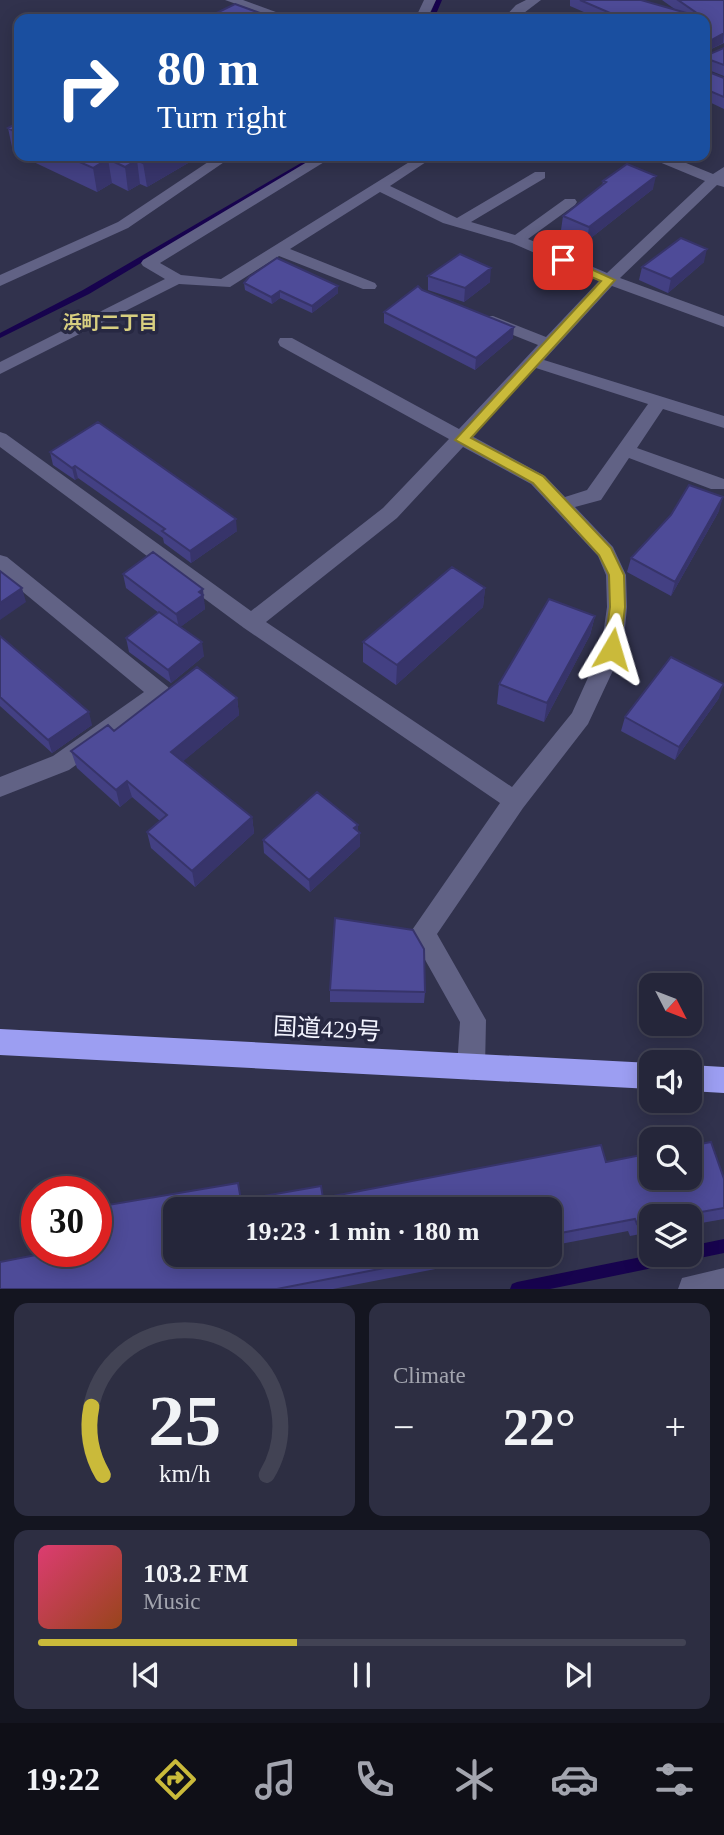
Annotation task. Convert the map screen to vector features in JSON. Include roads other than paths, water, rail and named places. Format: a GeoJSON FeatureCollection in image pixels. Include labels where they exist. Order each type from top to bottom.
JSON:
{"type":"FeatureCollection","features":[{"type":"Feature","properties":{"kind":"highway","name":"国道429号"},"geometry":{"type":"LineString","coordinates":[[0,1042],[639,1075]]}},
{"type":"Feature","properties":{"kind":"highway"},"geometry":{"type":"LineString","coordinates":[[702,1079],[724,1080]]}},
{"type":"Feature","properties":{"kind":"street"},"geometry":{"type":"LineString","coordinates":[[231,0],[274,14]]}},
{"type":"Feature","properties":{"kind":"street"},"geometry":{"type":"LineString","coordinates":[[514,14],[535,0]]}},
{"type":"Feature","properties":{"kind":"street"},"geometry":{"type":"LineString","coordinates":[[0,281],[123,225],[219,161]]}},
{"type":"Feature","properties":{"kind":"street"},"geometry":{"type":"LineString","coordinates":[[319,161],[149,263],[177,279],[224,284],[420,161]]}},
{"type":"Feature","properties":{"kind":"street"},"geometry":{"type":"LineString","coordinates":[[251,622],[390,513],[462,440],[609,280],[721,178],[672,161]]}},
{"type":"Feature","properties":{"kind":"street"},"geometry":{"type":"LineString","coordinates":[[460,222],[540,175]]}},
{"type":"Feature","properties":{"kind":"street"},"geometry":{"type":"LineString","coordinates":[[378,186],[448,220],[517,240],[609,280],[724,322]]}},
{"type":"Feature","properties":{"kind":"street"},"geometry":{"type":"LineString","coordinates":[[517,240],[570,202]]}},
{"type":"Feature","properties":{"kind":"street"},"geometry":{"type":"LineString","coordinates":[[278,250],[369,286]]}},
{"type":"Feature","properties":{"kind":"street"},"geometry":{"type":"LineString","coordinates":[[0,369],[121,305],[177,279]]}},
{"type":"Feature","properties":{"kind":"street"},"geometry":{"type":"LineString","coordinates":[[477,315],[550,344]]}},
{"type":"Feature","properties":{"kind":"street"},"geometry":{"type":"LineString","coordinates":[[286,342],[538,480],[606,552],[616,575],[617,607],[612,649],[580,718],[515,801],[423,933],[473,1020],[471,1067]]}},
{"type":"Feature","properties":{"kind":"street"},"geometry":{"type":"LineString","coordinates":[[533,362],[724,422]]}},
{"type":"Feature","properties":{"kind":"street"},"geometry":{"type":"LineString","coordinates":[[564,505],[594,495],[659,402]]}},
{"type":"Feature","properties":{"kind":"street"},"geometry":{"type":"LineString","coordinates":[[0,438],[251,622],[515,801]]}},
{"type":"Feature","properties":{"kind":"street"},"geometry":{"type":"LineString","coordinates":[[625,450],[718,484]]}},
{"type":"Feature","properties":{"kind":"street"},"geometry":{"type":"LineString","coordinates":[[0,562],[160,692],[61,763],[1,784]]}},
{"type":"Feature","properties":{"kind":"street"},"geometry":{"type":"LineString","coordinates":[[693,1289],[724,1283]]}},
{"type":"Feature","properties":{"kind":"waterway"},"geometry":{"type":"LineString","coordinates":[[433,14],[439,0]]}},
{"type":"Feature","properties":{"kind":"waterway"},"geometry":{"type":"LineString","coordinates":[[0,336],[86,292],[309,161]]}},
{"type":"Feature","properties":{"kind":"waterway"},"geometry":{"type":"LineString","coordinates":[[702,1251],[724,1246]]}},
{"type":"Feature","properties":{"kind":"waterway"},"geometry":{"type":"LineString","coordinates":[[517,1289],[639,1264]]}},
{"type":"Feature","properties":{"kind":"district","name":"浜町二丁目"},"geometry":{"type":"Point","coordinates":[110,322]}}]}
